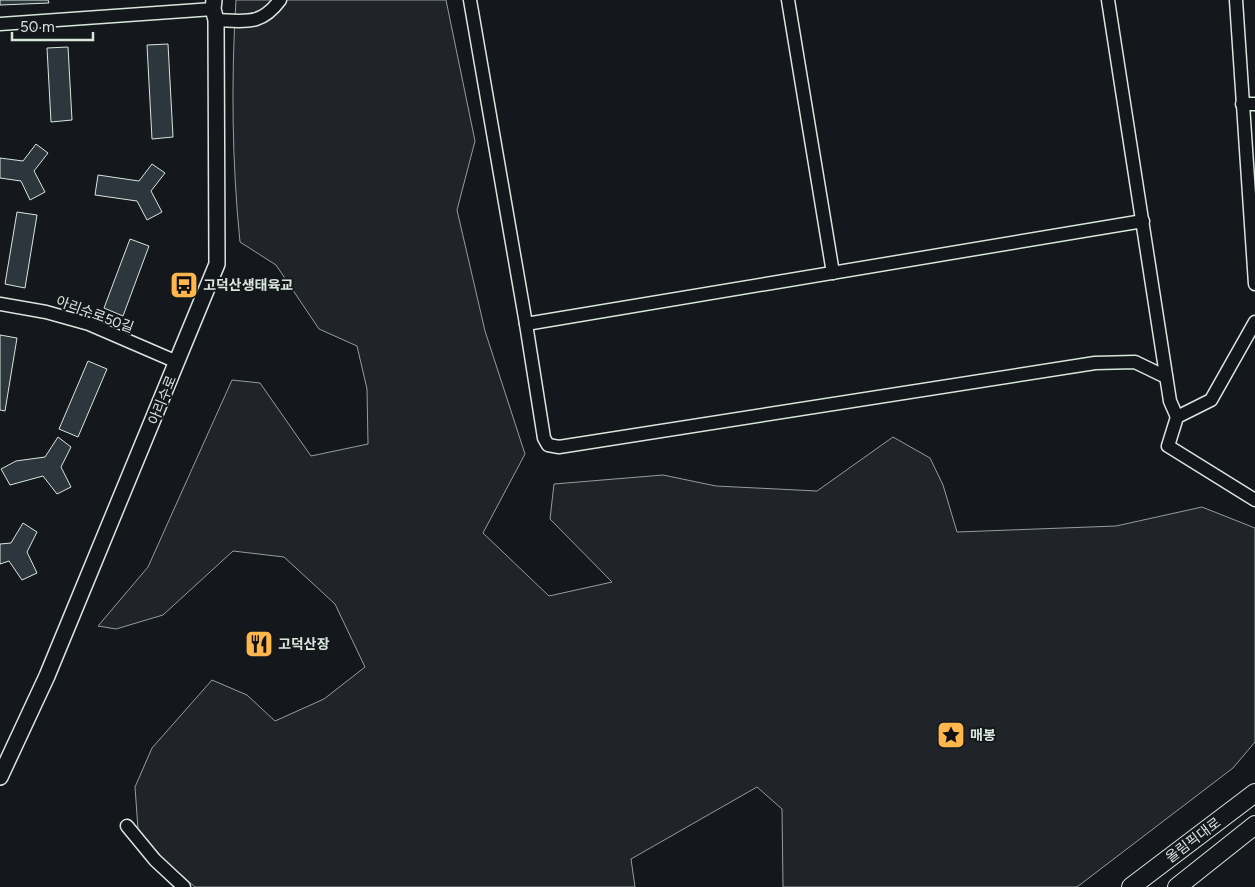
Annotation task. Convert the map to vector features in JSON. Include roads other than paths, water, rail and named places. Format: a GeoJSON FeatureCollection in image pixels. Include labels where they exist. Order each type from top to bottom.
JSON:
{"type":"FeatureCollection","features":[{"type":"Feature","properties":{"kind":"highway","name":"올림픽대로"},"geometry":{"type":"LineString","coordinates":[[1131,887],[1255,793]]}},
{"type":"Feature","properties":{"kind":"highway","name":"올림픽대로"},"geometry":{"type":"LineString","coordinates":[[1177,887],[1255,825]]}},
{"type":"Feature","properties":{"kind":"main road","name":"아리수로"},"geometry":{"type":"LineString","coordinates":[[0,777],[47,676],[217,264],[214,10]]}},
{"type":"Feature","properties":{"kind":"street"},"geometry":{"type":"LineString","coordinates":[[0,24],[214,10],[258,20],[268,14],[280,0]]}},
{"type":"Feature","properties":{"kind":"street"},"geometry":{"type":"LineString","coordinates":[[470,0],[544,438],[548,445],[559,447],[1095,363],[1135,362],[1166,377]]}},
{"type":"Feature","properties":{"kind":"street"},"geometry":{"type":"LineString","coordinates":[[788,0],[833,273]]}},
{"type":"Feature","properties":{"kind":"street"},"geometry":{"type":"LineString","coordinates":[[1108,0],[1166,377],[1170,401],[1176,417],[1168,446],[1255,500]]}},
{"type":"Feature","properties":{"kind":"street"},"geometry":{"type":"LineString","coordinates":[[1236,0],[1249,104],[1255,284]]}},
{"type":"Feature","properties":{"kind":"street"},"geometry":{"type":"LineString","coordinates":[[526,324],[1143,221]]}},
{"type":"Feature","properties":{"kind":"street","name":"아리수로50길"},"geometry":{"type":"LineString","coordinates":[[0,304],[46,312],[90,324],[177,362]]}},
{"type":"Feature","properties":{"kind":"street"},"geometry":{"type":"LineString","coordinates":[[1176,417],[1211,400],[1255,322]]}},
{"type":"Feature","properties":{"kind":"street"},"geometry":{"type":"LineString","coordinates":[[127,826],[155,860],[184,887]]}},
{"type":"Feature","properties":{"kind":"place","name":"고덕산생태육교"},"geometry":{"type":"Point","coordinates":[184,285]}},
{"type":"Feature","properties":{"kind":"place","name":"고덕산장"},"geometry":{"type":"Point","coordinates":[259,644]}},
{"type":"Feature","properties":{"kind":"place","name":"매봉"},"geometry":{"type":"Point","coordinates":[951,735]}}]}
